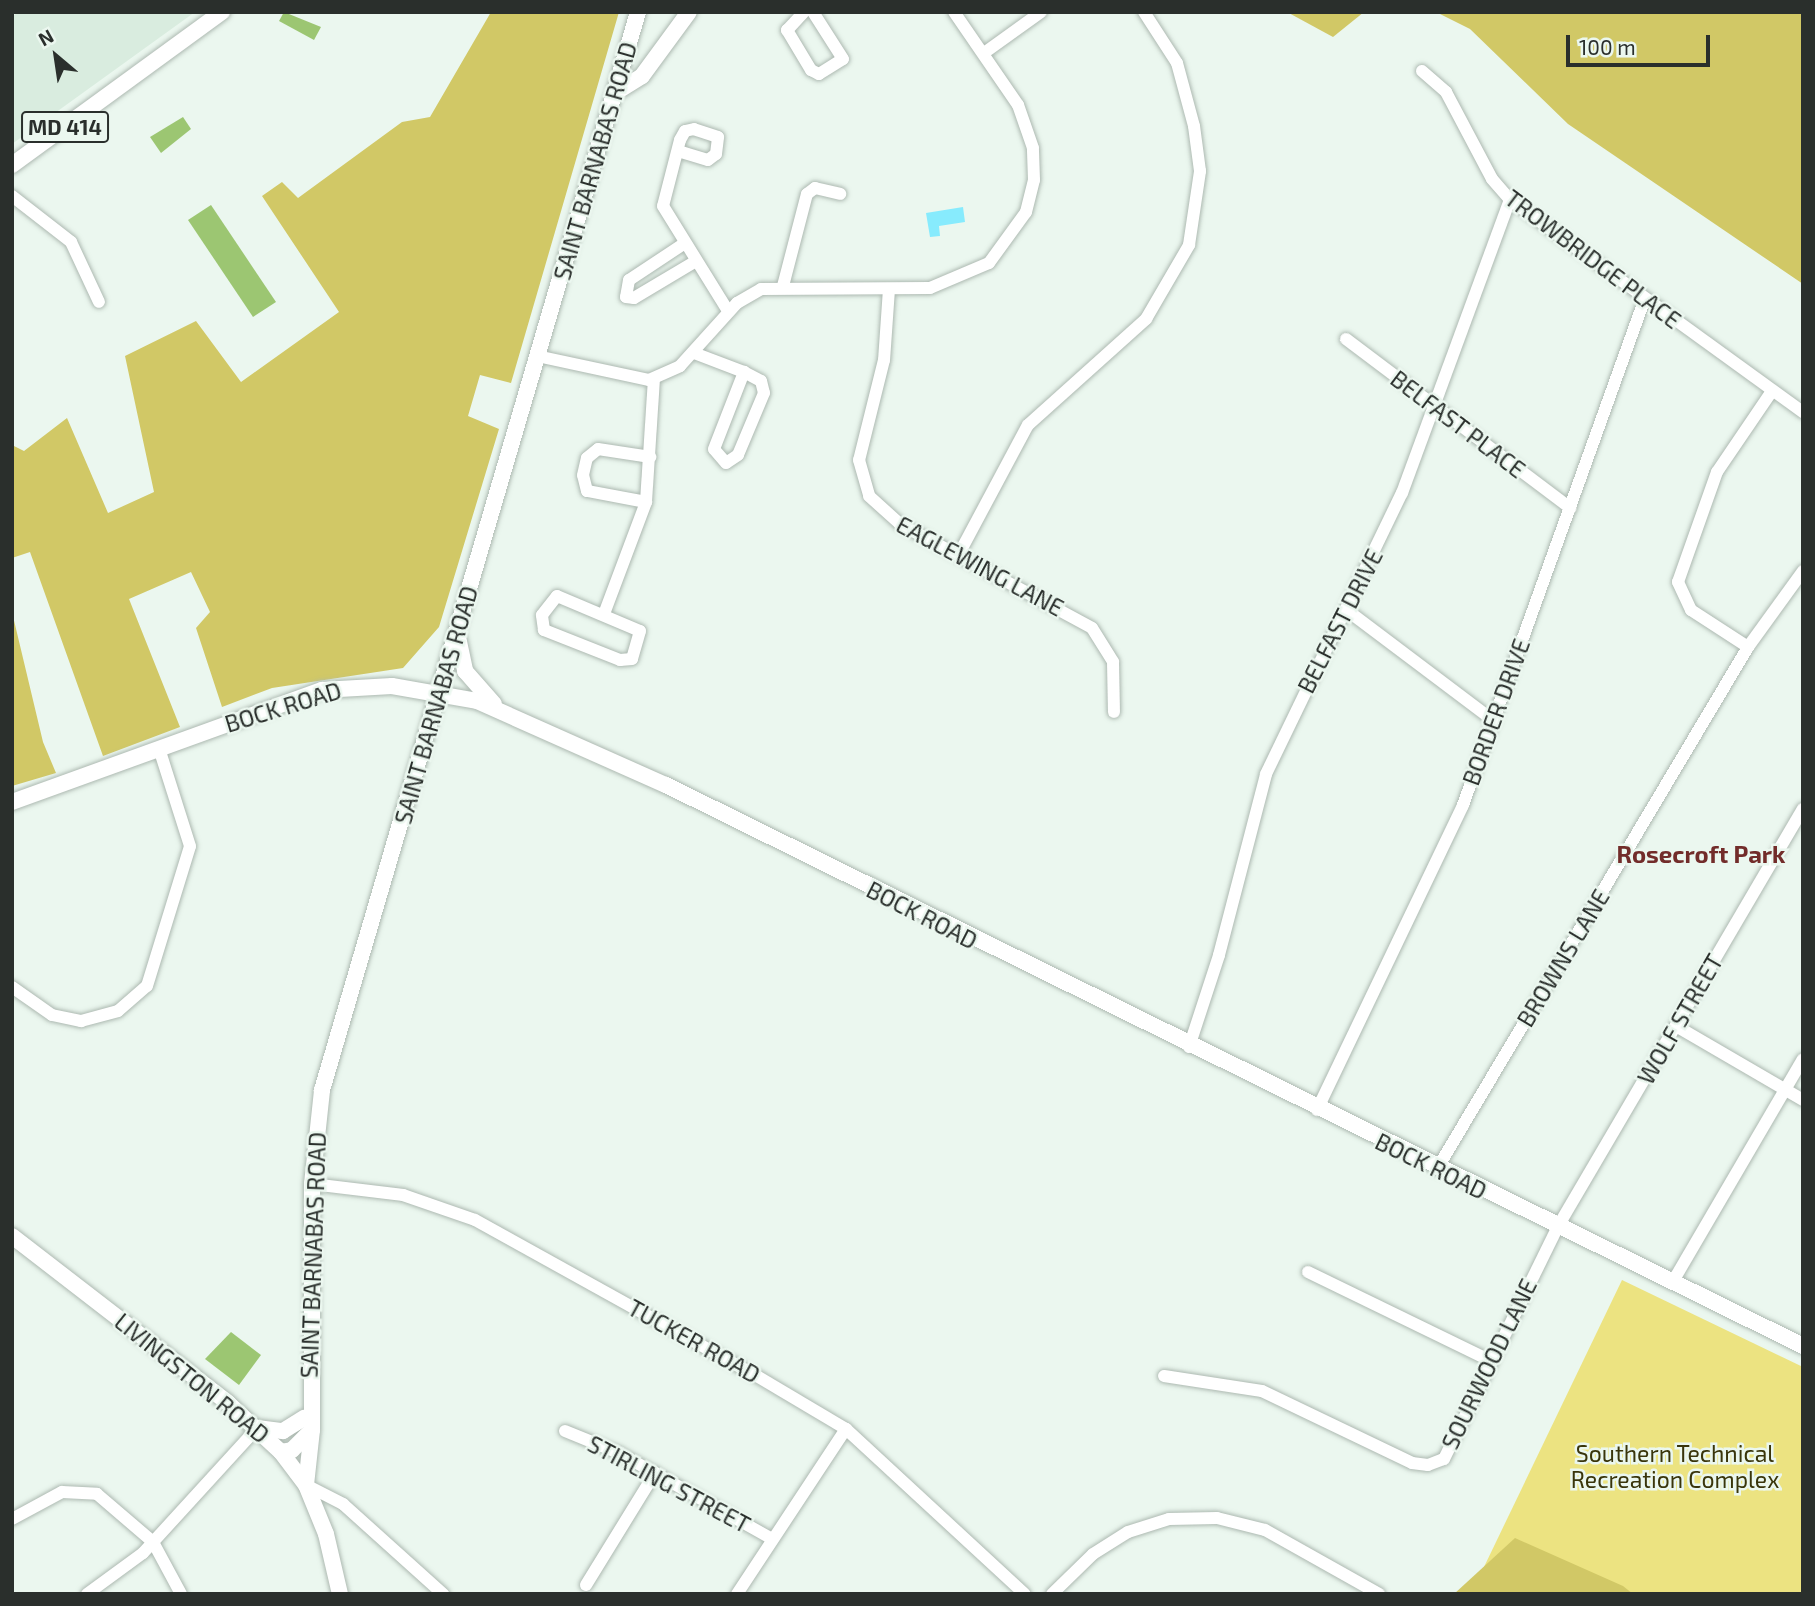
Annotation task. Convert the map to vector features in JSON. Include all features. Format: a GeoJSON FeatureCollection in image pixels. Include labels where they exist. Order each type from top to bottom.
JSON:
{"type":"FeatureCollection","features":[{"type":"Feature","properties":{"kind":"main road","name":"MD 414"},"geometry":{"type":"LineString","coordinates":[[12,165],[222,12]]}},
{"type":"Feature","properties":{"kind":"main road","name":"SAINT BARNABAS ROAD"},"geometry":{"type":"LineString","coordinates":[[306,1485],[312,1184],[322,1090],[537,356],[618,91],[638,12]]}},
{"type":"Feature","properties":{"kind":"main road"},"geometry":{"type":"LineString","coordinates":[[618,91],[642,76],[689,12]]}},
{"type":"Feature","properties":{"kind":"main road"},"geometry":{"type":"LineString","coordinates":[[457,629],[465,671],[502,710]]}},
{"type":"Feature","properties":{"kind":"main road","name":"BOCK ROAD"},"geometry":{"type":"LineString","coordinates":[[12,802],[322,691],[377,685],[439,691],[502,710],[676,790],[1189,1047],[1803,1346]]}},
{"type":"Feature","properties":{"kind":"main road","name":"LIVINGSTON ROAD"},"geometry":{"type":"LineString","coordinates":[[12,1236],[257,1428],[281,1452],[306,1485],[326,1534],[340,1594]]}},
{"type":"Feature","properties":{"kind":"main road"},"geometry":{"type":"LineString","coordinates":[[257,1428],[284,1431],[309,1420]]}},
{"type":"Feature","properties":{"kind":"main road"},"geometry":{"type":"LineString","coordinates":[[281,1452],[292,1450],[309,1420]]}},
{"type":"Feature","properties":{"kind":"street"},"geometry":{"type":"LineString","coordinates":[[804,12],[787,30],[811,71],[825,74],[843,59],[813,12]]}},
{"type":"Feature","properties":{"kind":"street"},"geometry":{"type":"LineString","coordinates":[[537,356],[624,379],[654,379],[694,353],[728,311],[755,291],[783,286],[930,288],[960,279],[996,257],[1023,219],[1034,180],[1031,136],[984,53],[954,12]]}},
{"type":"Feature","properties":{"kind":"street"},"geometry":{"type":"LineString","coordinates":[[984,53],[1041,12]]}},
{"type":"Feature","properties":{"kind":"street"},"geometry":{"type":"LineString","coordinates":[[959,554],[1028,425],[1146,319],[1189,245],[1200,171],[1194,126],[1177,63],[1144,12]]}},
{"type":"Feature","properties":{"kind":"street","name":"TROWBRIDGE PLACE"},"geometry":{"type":"LineString","coordinates":[[1422,71],[1446,92],[1493,179],[1510,200],[1644,301],[1803,412]]}},
{"type":"Feature","properties":{"kind":"street"},"geometry":{"type":"LineString","coordinates":[[678,151],[713,158],[719,142],[712,134],[686,130],[678,151],[663,206],[728,311]]}},
{"type":"Feature","properties":{"kind":"street"},"geometry":{"type":"LineString","coordinates":[[783,286],[807,194],[815,188],[840,194]]}},
{"type":"Feature","properties":{"kind":"street"},"geometry":{"type":"LineString","coordinates":[[12,196],[71,242],[99,302]]}},
{"type":"Feature","properties":{"kind":"street","name":"BELFAST DRIVE"},"geometry":{"type":"LineString","coordinates":[[1189,1047],[1219,956],[1266,774],[1348,611],[1402,493],[1510,200]]}},
{"type":"Feature","properties":{"kind":"street"},"geometry":{"type":"LineString","coordinates":[[685,243],[629,280],[624,291],[630,299],[696,261]]}},
{"type":"Feature","properties":{"kind":"street","name":"EAGLEWING LANE"},"geometry":{"type":"LineString","coordinates":[[889,289],[884,360],[860,452],[860,474],[869,496],[886,515],[1098,633],[1115,670],[1114,712]]}},
{"type":"Feature","properties":{"kind":"street","name":"BORDER DRIVE"},"geometry":{"type":"LineString","coordinates":[[1317,1110],[1444,853],[1644,301]]}},
{"type":"Feature","properties":{"kind":"street","name":"BELFAST PLACE"},"geometry":{"type":"LineString","coordinates":[[1346,339],[1570,508]]}},
{"type":"Feature","properties":{"kind":"street"},"geometry":{"type":"LineString","coordinates":[[694,353],[744,372],[761,381],[764,393],[738,455],[726,463],[714,449],[744,372]]}},
{"type":"Feature","properties":{"kind":"street"},"geometry":{"type":"LineString","coordinates":[[604,614],[646,502],[654,379]]}},
{"type":"Feature","properties":{"kind":"street"},"geometry":{"type":"LineString","coordinates":[[1748,648],[1691,610],[1678,582],[1717,472],[1772,391]]}},
{"type":"Feature","properties":{"kind":"street"},"geometry":{"type":"LineString","coordinates":[[646,502],[587,491],[582,481],[587,458],[598,449],[650,457]]}},
{"type":"Feature","properties":{"kind":"street","name":"BROWNS LANE"},"geometry":{"type":"LineString","coordinates":[[1437,1169],[1748,648],[1803,571]]}},
{"type":"Feature","properties":{"kind":"street"},"geometry":{"type":"LineString","coordinates":[[557,596],[604,614],[640,631],[632,659],[620,660],[550,634],[542,624],[544,611],[557,596]]}},
{"type":"Feature","properties":{"kind":"street"},"geometry":{"type":"LineString","coordinates":[[1348,611],[1494,720]]}},
{"type":"Feature","properties":{"kind":"street"},"geometry":{"type":"LineString","coordinates":[[12,987],[52,1015],[81,1021],[118,1011],[147,986],[190,846],[159,748]]}},
{"type":"Feature","properties":{"kind":"street","name":"WOLF STREET"},"geometry":{"type":"LineString","coordinates":[[1556,1228],[1803,809]]}},
{"type":"Feature","properties":{"kind":"street"},"geometry":{"type":"LineString","coordinates":[[1676,1026],[1803,1100]]}},
{"type":"Feature","properties":{"kind":"street"},"geometry":{"type":"LineString","coordinates":[[1672,1283],[1803,1059]]}},
{"type":"Feature","properties":{"kind":"street","name":"TUCKER ROAD"},"geometry":{"type":"LineString","coordinates":[[312,1184],[415,1197],[482,1223],[846,1429],[1025,1594]]}},
{"type":"Feature","properties":{"kind":"street","name":"SOURWOOD LANE"},"geometry":{"type":"LineString","coordinates":[[1164,1376],[1274,1394],[1400,1457],[1428,1465],[1448,1454],[1556,1228]]}},
{"type":"Feature","properties":{"kind":"street"},"geometry":{"type":"LineString","coordinates":[[1308,1272],[1491,1361]]}},
{"type":"Feature","properties":{"kind":"street"},"geometry":{"type":"LineString","coordinates":[[86,1594],[153,1542],[257,1428]]}},
{"type":"Feature","properties":{"kind":"street"},"geometry":{"type":"LineString","coordinates":[[737,1594],[846,1429]]}},
{"type":"Feature","properties":{"kind":"street","name":"STIRLING STREET"},"geometry":{"type":"LineString","coordinates":[[565,1431],[655,1473],[772,1539]]}},
{"type":"Feature","properties":{"kind":"street"},"geometry":{"type":"LineString","coordinates":[[586,1585],[655,1473]]}},
{"type":"Feature","properties":{"kind":"street"},"geometry":{"type":"LineString","coordinates":[[306,1485],[342,1504],[443,1594]]}},
{"type":"Feature","properties":{"kind":"street"},"geometry":{"type":"LineString","coordinates":[[12,1519],[56,1494],[87,1490],[109,1501],[153,1542],[181,1594]]}},
{"type":"Feature","properties":{"kind":"street"},"geometry":{"type":"LineString","coordinates":[[1052,1594],[1093,1554],[1128,1532],[1169,1519],[1217,1518],[1265,1530],[1379,1594]]}},
{"type":"Feature","properties":{"kind":"shaded area"},"geometry":{"type":"Polygon","coordinates":[[[18,12],[195,12],[12,144],[12,17],[18,12]]]}},
{"type":"Feature","properties":{"kind":"shaded area"},"geometry":{"type":"Polygon","coordinates":[[[491,12],[619,12],[511,383],[480,375],[468,416],[499,429],[439,627],[403,668],[272,688],[222,707],[196,628],[210,612],[191,572],[129,599],[180,727],[103,756],[30,552],[12,558],[12,445],[24,451],[67,418],[108,513],[154,492],[125,356],[196,321],[241,382],[339,312],[262,196],[282,182],[298,198],[402,122],[430,117],[491,12]]]}},
{"type":"Feature","properties":{"kind":"shaded area"},"geometry":{"type":"Polygon","coordinates":[[[1287,12],[1364,12],[1333,37],[1287,12]]]}},
{"type":"Feature","properties":{"kind":"shaded area"},"geometry":{"type":"Polygon","coordinates":[[[1436,12],[1803,12],[1803,284],[1568,124],[1470,29],[1436,12]]]}},
{"type":"Feature","properties":{"kind":"shaded area"},"geometry":{"type":"Polygon","coordinates":[[[12,612],[43,742],[56,773],[12,786],[12,612]]]}},
{"type":"Feature","properties":{"kind":"shaded area"},"geometry":{"type":"Polygon","coordinates":[[[1515,1538],[1623,1586],[1633,1594],[1454,1594],[1515,1538]]]}},
{"type":"Feature","properties":{"kind":"green space","name":"Southern Technical Recreation Complex"},"geometry":{"type":"Polygon","coordinates":[[[1622,1280],[1803,1367],[1803,1594],[1471,1594],[1622,1280]]]}},
{"type":"Feature","properties":{"kind":"water"},"geometry":{"type":"Polygon","coordinates":[[[963,207],[965,222],[939,226],[940,236],[930,237],[926,213],[963,207]]]}},
{"type":"Feature","properties":{"kind":"building"},"geometry":{"type":"Polygon","coordinates":[[[284,12],[321,27],[314,40],[279,21],[284,12]]]}},
{"type":"Feature","properties":{"kind":"building"},"geometry":{"type":"Polygon","coordinates":[[[183,117],[191,129],[161,153],[150,137],[183,117]]]}},
{"type":"Feature","properties":{"kind":"building"},"geometry":{"type":"Polygon","coordinates":[[[211,205],[276,302],[253,317],[188,220],[211,205]]]}},
{"type":"Feature","properties":{"kind":"building"},"geometry":{"type":"Polygon","coordinates":[[[231,1332],[261,1355],[239,1385],[205,1359],[231,1332]]]}},
{"type":"Feature","properties":{"kind":"district","name":"Rosecroft Park"},"geometry":{"type":"Point","coordinates":[1701,854]}}]}
